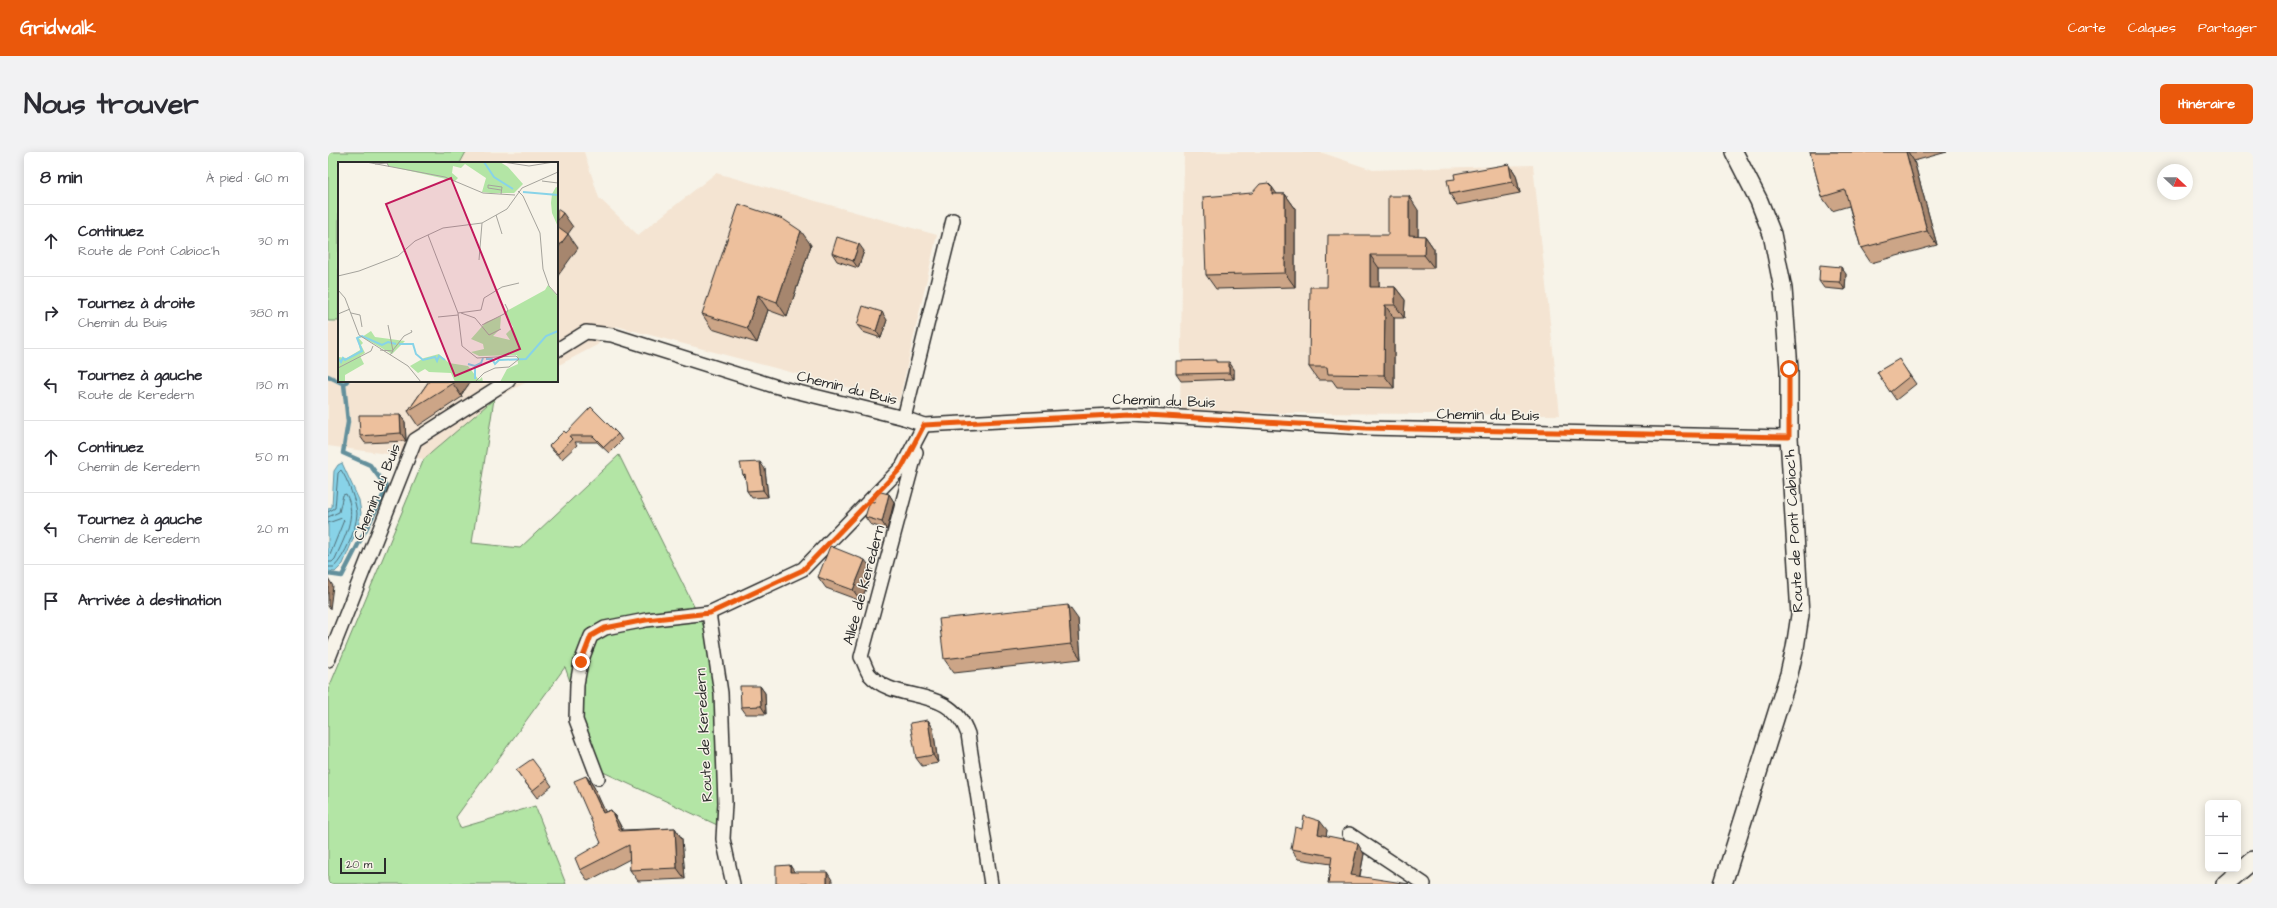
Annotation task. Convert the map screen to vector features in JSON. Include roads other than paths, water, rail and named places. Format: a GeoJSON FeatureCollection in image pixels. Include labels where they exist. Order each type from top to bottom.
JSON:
{"type":"FeatureCollection","features":[{"type":"Feature","properties":{"kind":"street","name":"Route de Pont Cabioc'h"},"geometry":{"type":"LineString","coordinates":[[1723,884],[1764,758],[1796,648],[1800,615],[1789,437],[1789,369],[1783,289],[1772,234],[1759,201],[1734,152]]}},
{"type":"Feature","properties":{"kind":"street"},"geometry":{"type":"LineString","coordinates":[[904,418],[954,220]]}},
{"type":"Feature","properties":{"kind":"street","name":"Chemin du Buis"},"geometry":{"type":"LineString","coordinates":[[558,349],[586,332],[612,335],[774,386],[904,418],[924,425],[1131,414],[1366,428],[1789,437]]}},
{"type":"Feature","properties":{"kind":"street","name":"Chemin du Buis"},"geometry":{"type":"LineString","coordinates":[[328,660],[415,440],[506,382]]}},
{"type":"Feature","properties":{"kind":"street"},"geometry":{"type":"LineString","coordinates":[[598,778],[576,720],[577,684],[581,662],[591,636],[605,628],[646,620],[710,613],[803,570],[902,467],[924,425]]}},
{"type":"Feature","properties":{"kind":"street","name":"Allée de Keredern"},"geometry":{"type":"LineString","coordinates":[[924,425],[861,656],[869,673],[885,686],[933,699],[952,710],[964,723],[968,734],[991,884]]}},
{"type":"Feature","properties":{"kind":"street","name":"Route de Keredern"},"geometry":{"type":"LineString","coordinates":[[710,613],[721,693],[725,803],[723,839],[733,884]]}},
{"type":"Feature","properties":{"kind":"street"},"geometry":{"type":"LineString","coordinates":[[1349,834],[1424,884]]}},
{"type":"Feature","properties":{"kind":"street"},"geometry":{"type":"LineString","coordinates":[[2225,884],[2253,860]]}},
{"type":"Feature","properties":{"kind":"water"},"geometry":{"type":"Polygon","coordinates":[[[342,463],[359,500],[361,513],[358,527],[343,564],[335,572],[328,571],[328,509],[332,507],[334,471],[338,465],[342,463]]]}},
{"type":"Feature","properties":{"kind":"waterway"},"geometry":{"type":"LineString","coordinates":[[328,376],[338,381]]}},
{"type":"Feature","properties":{"kind":"waterway"},"geometry":{"type":"LineString","coordinates":[[340,382],[344,384]]}},
{"type":"Feature","properties":{"kind":"waterway"},"geometry":{"type":"LineString","coordinates":[[328,574],[342,576],[387,488],[370,465],[343,453],[348,422],[344,384],[346,382]]}}]}
